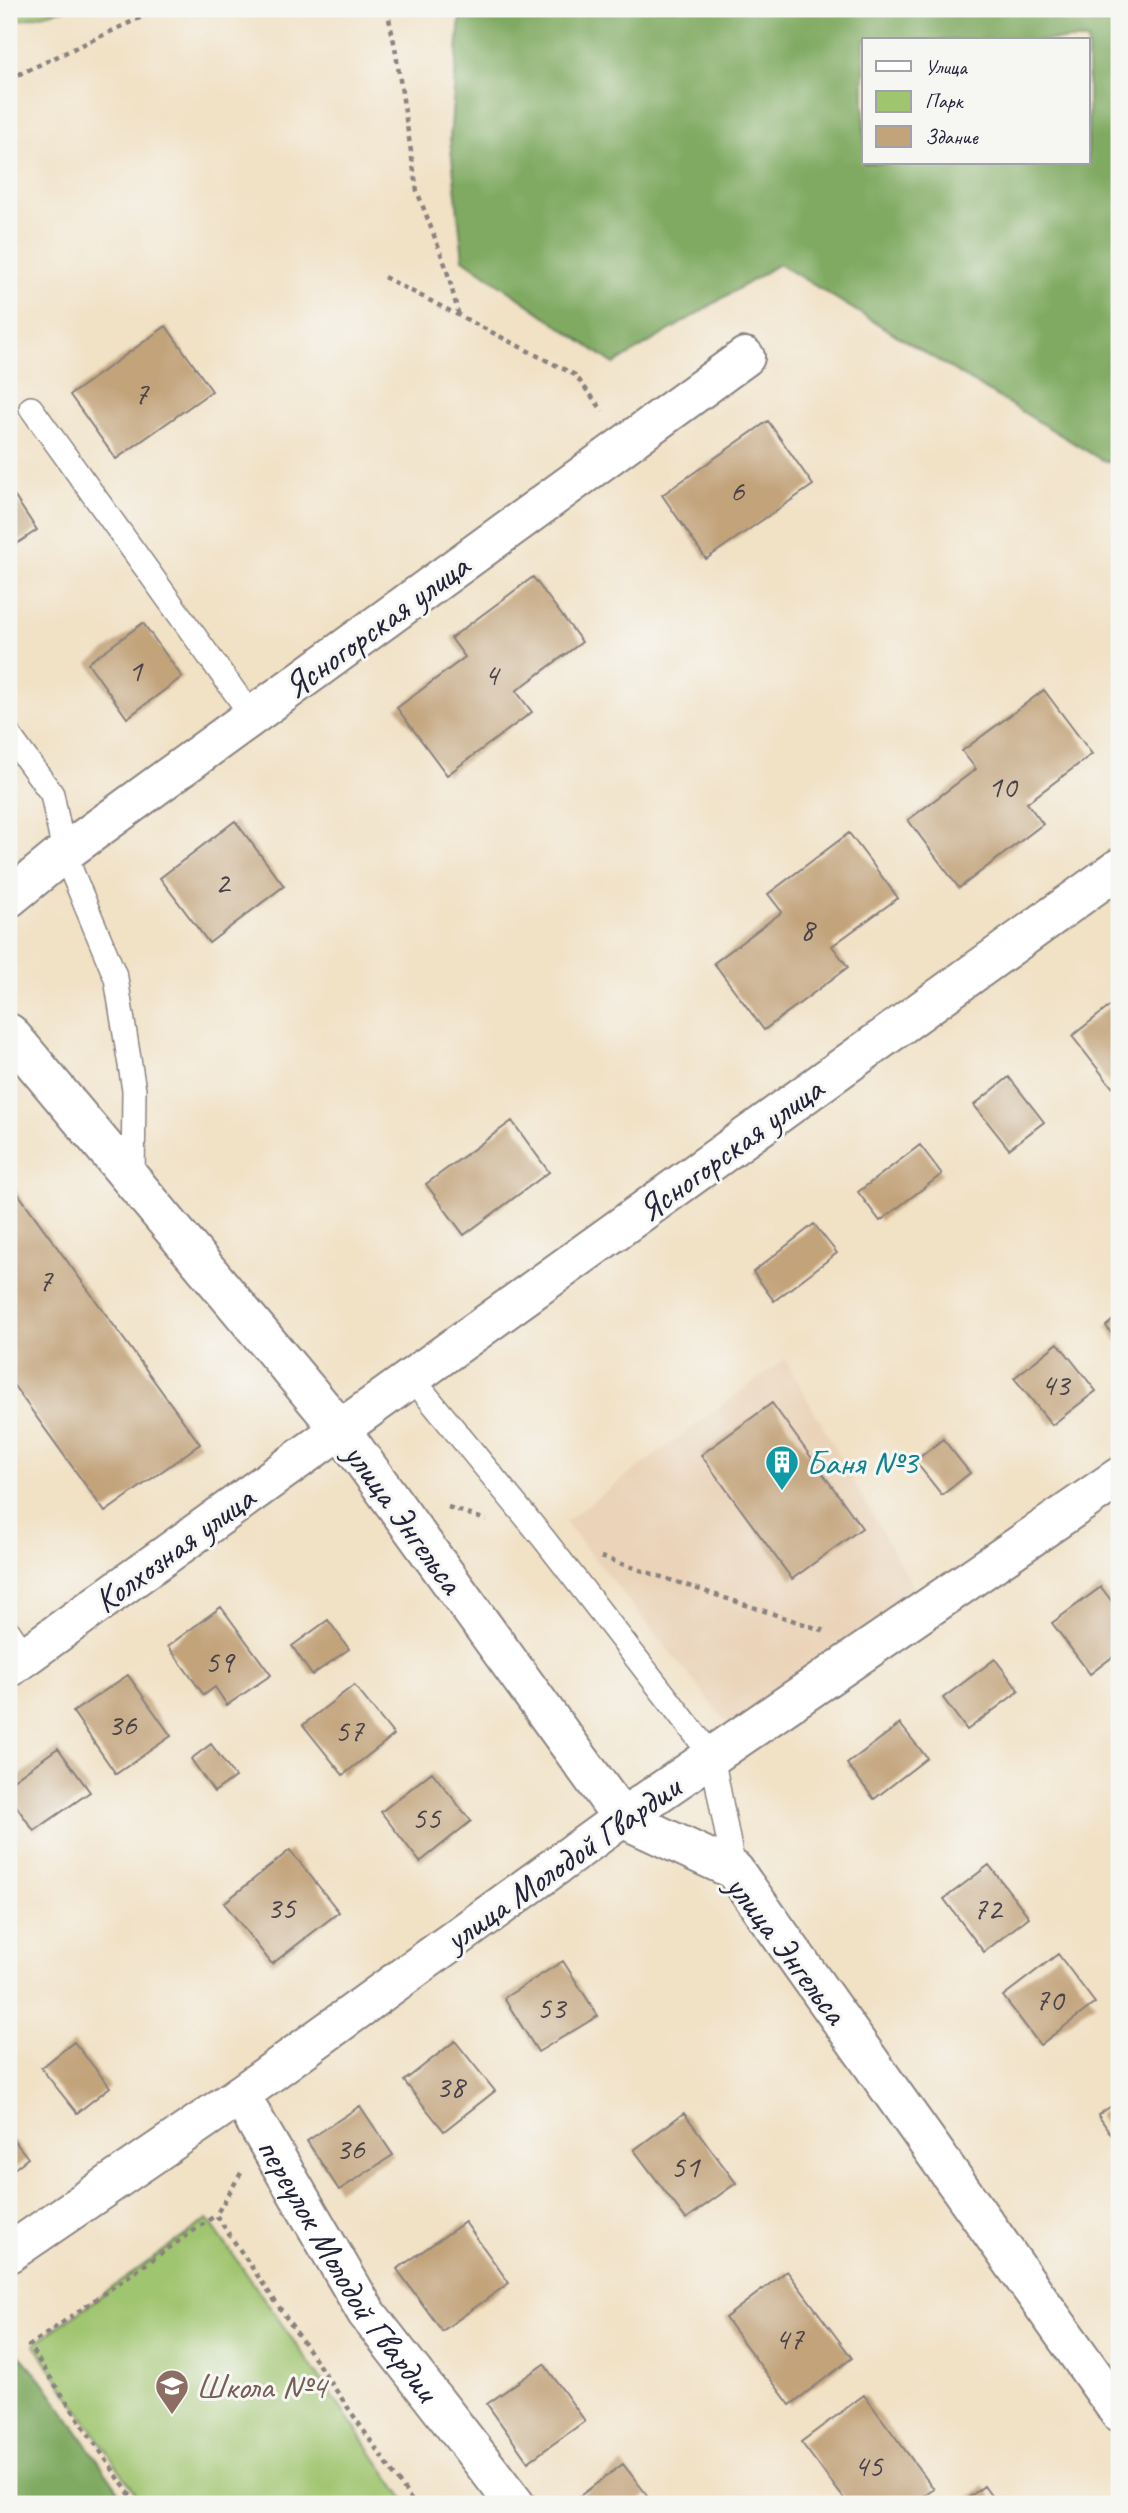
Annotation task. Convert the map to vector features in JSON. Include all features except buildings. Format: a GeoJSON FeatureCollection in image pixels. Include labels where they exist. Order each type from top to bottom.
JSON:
{"type":"FeatureCollection","features":[{"type":"Feature","properties":{"kind":"street","name":"Ясногорская улица"},"geometry":{"type":"LineString","coordinates":[[9,898],[64,853],[745,357]]}},
{"type":"Feature","properties":{"kind":"street","name":"Ясногорская улица"},"geometry":{"type":"LineString","coordinates":[[340,1429],[1119,868]]}},
{"type":"Feature","properties":{"kind":"street","name":"улица Энгельса"},"geometry":{"type":"LineString","coordinates":[[9,1033],[340,1429],[622,1818],[734,1870],[1119,2412]]}},
{"type":"Feature","properties":{"kind":"street","name":"Колхозная улица"},"geometry":{"type":"LineString","coordinates":[[14,1652],[340,1429]]}},
{"type":"Feature","properties":{"kind":"street","name":"улица Молодой Гвардии"},"geometry":{"type":"LineString","coordinates":[[9,2253],[240,2095],[622,1818],[1119,1477]]}},
{"type":"Feature","properties":{"kind":"street","name":"переулок Молодой Гвардии"},"geometry":{"type":"LineString","coordinates":[[240,2095],[366,2312],[515,2504]]}},
{"type":"Feature","properties":{"kind":"lane"},"geometry":{"type":"LineString","coordinates":[[31,408],[252,716]]}},
{"type":"Feature","properties":{"kind":"lane"},"geometry":{"type":"LineString","coordinates":[[9,735],[52,794],[64,853],[116,978],[134,1090],[133,1182]]}},
{"type":"Feature","properties":{"kind":"lane"},"geometry":{"type":"LineString","coordinates":[[412,1378],[544,1539],[712,1756],[734,1870]]}},
{"type":"Feature","properties":{"kind":"path"},"geometry":{"type":"LineString","coordinates":[[9,79],[159,9]]}},
{"type":"Feature","properties":{"kind":"path"},"geometry":{"type":"LineString","coordinates":[[387,9],[417,191],[446,267],[460,316]]}},
{"type":"Feature","properties":{"kind":"path"},"geometry":{"type":"LineString","coordinates":[[384,277],[575,375],[627,443]]}},
{"type":"Feature","properties":{"kind":"path"},"geometry":{"type":"LineString","coordinates":[[443,1506],[873,1647]]}},
{"type":"Feature","properties":{"kind":"path"},"geometry":{"type":"LineString","coordinates":[[136,2504],[29,2346],[216,2215]]}},
{"type":"Feature","properties":{"kind":"shaded area"},"geometry":{"type":"Polygon","coordinates":[[[785,1359],[917,1594],[740,1739],[565,1522],[785,1359]]]}},
{"type":"Feature","properties":{"kind":"green space"},"geometry":{"type":"Polygon","coordinates":[[[9,9],[65,9],[9,23],[9,9]]]}},
{"type":"Feature","properties":{"kind":"green space"},"geometry":{"type":"Polygon","coordinates":[[[456,9],[1119,9],[1119,466],[1100,459],[779,264],[614,364],[463,259],[450,139],[460,16],[456,9]]]}},
{"type":"Feature","properties":{"kind":"green space","name":"Школа №4"},"geometry":{"type":"Polygon","coordinates":[[[208,2219],[408,2504],[143,2504],[34,2344],[208,2219]]]}},
{"type":"Feature","properties":{"kind":"green space"},"geometry":{"type":"Polygon","coordinates":[[[9,2343],[45,2384],[128,2504],[9,2504],[9,2343]]]}},
{"type":"Feature","properties":{"kind":"place","name":"Баня №3"},"geometry":{"type":"Point","coordinates":[782,1492]}},
{"type":"Feature","properties":{"kind":"place","name":"Школа №4"},"geometry":{"type":"Point","coordinates":[172,2416]}}]}
